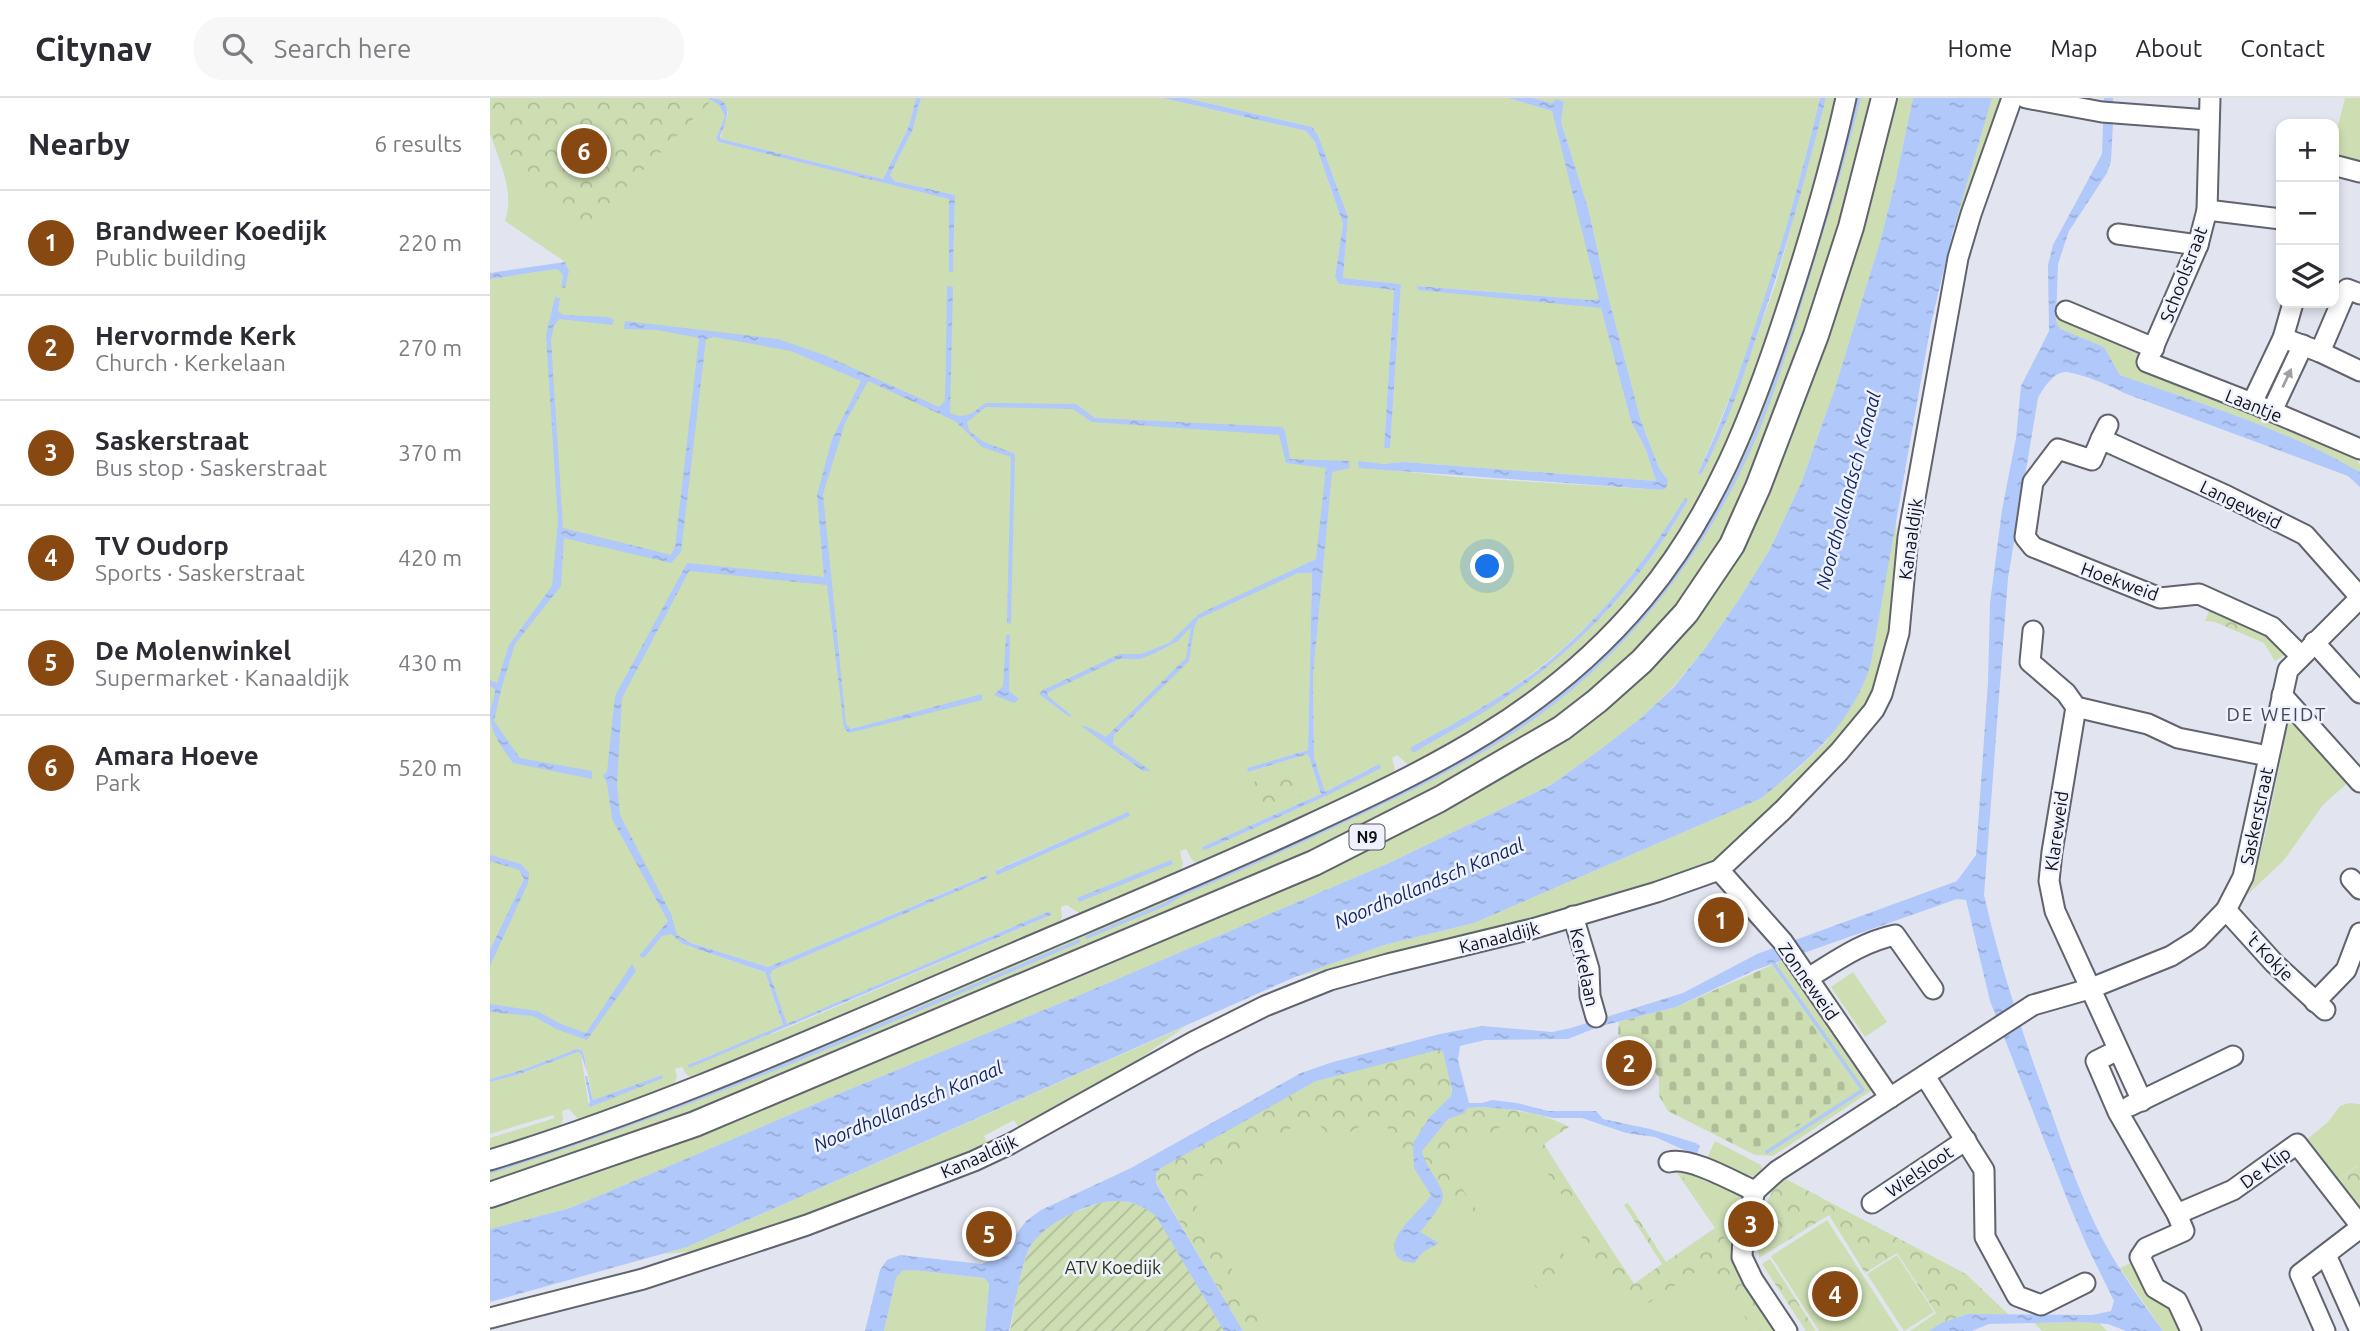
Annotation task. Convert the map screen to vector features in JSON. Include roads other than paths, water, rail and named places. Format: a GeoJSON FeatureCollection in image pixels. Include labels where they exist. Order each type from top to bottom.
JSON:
{"type":"FeatureCollection","features":[{"type":"Feature","properties":{"kind":"main road","name":"N9"},"geometry":{"type":"LineString","coordinates":[[490,1195],[695,1124],[1314,863],[1440,799],[1562,727],[1597,701],[1642,662],[1686,613],[1732,545],[1758,487],[1816,335],[1851,227],[1884,98]]}},
{"type":"Feature","properties":{"kind":"street"},"geometry":{"type":"LineString","coordinates":[[490,1160],[612,1119],[751,1065],[1194,878],[1404,780],[1498,728],[1560,682],[1611,636],[1683,546],[1712,498],[1739,443],[1765,376],[1819,204],[1846,98]]}},
{"type":"Feature","properties":{"kind":"street","name":"Kanaaldijk"},"geometry":{"type":"LineString","coordinates":[[490,1318],[655,1275],[807,1225],[974,1161],[1010,1144],[1193,1042],[1265,1006],[1330,980],[1532,929],[1657,892],[1719,870],[1839,752],[1874,709],[1882,694],[1899,632],[1908,537],[1958,258],[2011,98]]}},
{"type":"Feature","properties":{"kind":"street"},"geometry":{"type":"LineString","coordinates":[[2026,98],[2109,112],[2208,120]]}},
{"type":"Feature","properties":{"kind":"street","name":"Schoolstraat"},"geometry":{"type":"LineString","coordinates":[[2151,355],[2198,245],[2207,210],[2210,98]]}},
{"type":"Feature","properties":{"kind":"street"},"geometry":{"type":"LineString","coordinates":[[2339,167],[2360,172]]}},
{"type":"Feature","properties":{"kind":"street"},"geometry":{"type":"LineString","coordinates":[[2207,210],[2276,218]]}},
{"type":"Feature","properties":{"kind":"street"},"geometry":{"type":"LineString","coordinates":[[2118,234],[2198,245]]}},
{"type":"Feature","properties":{"kind":"street"},"geometry":{"type":"LineString","coordinates":[[2272,411],[2347,289],[2360,294]]}},
{"type":"Feature","properties":{"kind":"street"},"geometry":{"type":"LineString","coordinates":[[2252,403],[2283,338],[2292,308]]}},
{"type":"Feature","properties":{"kind":"street","name":"Laantje"},"geometry":{"type":"LineString","coordinates":[[2066,311],[2252,403],[2358,443]]}},
{"type":"Feature","properties":{"kind":"street"},"geometry":{"type":"LineString","coordinates":[[2283,338],[2360,371]]}},
{"type":"Feature","properties":{"kind":"street","name":"Langeweid"},"geometry":{"type":"LineString","coordinates":[[2058,449],[2092,460],[2105,432],[2305,535],[2360,597]]}},
{"type":"Feature","properties":{"kind":"street","name":"Hoekweid"},"geometry":{"type":"LineString","coordinates":[[2058,449],[2033,482],[2025,537],[2033,547],[2160,598],[2199,594],[2272,627],[2308,649],[2360,693]]}},
{"type":"Feature","properties":{"kind":"street","name":"Saskerstraat"},"geometry":{"type":"LineString","coordinates":[[1924,1076],[2033,1005],[2089,989],[2171,956],[2198,939],[2226,909],[2243,877],[2288,670],[2360,597]]}},
{"type":"Feature","properties":{"kind":"street"},"geometry":{"type":"LineString","coordinates":[[2033,631],[2031,663],[2066,692],[2076,707],[2148,724],[2178,738],[2269,756]]}},
{"type":"Feature","properties":{"kind":"street"},"geometry":{"type":"LineString","coordinates":[[2282,695],[2360,782]]}},
{"type":"Feature","properties":{"kind":"street","name":"Klareweid"},"geometry":{"type":"LineString","coordinates":[[2076,707],[2049,881],[2055,911],[2089,989]]}},
{"type":"Feature","properties":{"kind":"street","name":"Zonneweid"},"geometry":{"type":"LineString","coordinates":[[1719,870],[1783,942],[1890,1098]]}},
{"type":"Feature","properties":{"kind":"street","name":"'t Kokje"},"geometry":{"type":"LineString","coordinates":[[2226,909],[2274,963],[2320,1006],[2346,970],[2360,933]]}},
{"type":"Feature","properties":{"kind":"street","name":"Kerkelaan"},"geometry":{"type":"LineString","coordinates":[[1573,916],[1589,969],[1596,1017]]}},
{"type":"Feature","properties":{"kind":"street"},"geometry":{"type":"LineString","coordinates":[[1808,978],[1875,939],[1895,935],[1933,989]]}},
{"type":"Feature","properties":{"kind":"street"},"geometry":{"type":"LineString","coordinates":[[2089,989],[2142,1101]]}},
{"type":"Feature","properties":{"kind":"street"},"geometry":{"type":"LineString","coordinates":[[2118,1050],[2095,1061],[2118,1112],[2177,1214],[2184,1231],[2146,1248],[2140,1256],[2155,1288],[2177,1301],[2190,1331]]}},
{"type":"Feature","properties":{"kind":"street"},"geometry":{"type":"LineString","coordinates":[[2118,1112],[2233,1056]]}},
{"type":"Feature","properties":{"kind":"street"},"geometry":{"type":"LineString","coordinates":[[1787,1331],[1742,1257],[1743,1237],[1755,1191],[1777,1171],[1924,1076]]}},
{"type":"Feature","properties":{"kind":"street","name":"Wielsloot"},"geometry":{"type":"LineString","coordinates":[[1924,1076],[1984,1170],[1986,1237],[2017,1296],[2041,1305],[2085,1283]]}},
{"type":"Feature","properties":{"kind":"street","name":"Wielsloot"},"geometry":{"type":"LineString","coordinates":[[1872,1203],[1966,1140]]}},
{"type":"Feature","properties":{"kind":"street","name":"De Klip"},"geometry":{"type":"LineString","coordinates":[[2177,1214],[2233,1190],[2297,1144],[2360,1226],[2300,1274],[2325,1331]]}},
{"type":"Feature","properties":{"kind":"street"},"geometry":{"type":"LineString","coordinates":[[1669,1162],[1689,1162],[1755,1191]]}},
{"type":"Feature","properties":{"kind":"street"},"geometry":{"type":"LineString","coordinates":[[2326,1255],[2360,1331]]}},
{"type":"Feature","properties":{"kind":"water"},"geometry":{"type":"Polygon","coordinates":[[[708,98],[717,99],[726,106],[727,117],[721,139],[883,179],[909,126],[916,98],[921,98],[913,129],[890,175],[894,181],[955,195],[953,272],[949,272],[949,199],[719,142],[716,139],[725,116],[719,105],[708,98]]]}},
{"type":"Feature","properties":{"kind":"water"},"geometry":{"type":"Polygon","coordinates":[[[1163,98],[1186,98],[1312,127],[1318,135],[1348,217],[1343,278],[1401,284],[1390,448],[1384,448],[1394,290],[1339,284],[1335,277],[1343,224],[1315,142],[1306,131],[1163,98]]]}},
{"type":"Feature","properties":{"kind":"water"},"geometry":{"type":"Polygon","coordinates":[[[1508,98],[1533,98],[1552,103],[1557,99],[1564,102],[1561,122],[1588,208],[1641,421],[1659,468],[1668,480],[1666,488],[1662,490],[1359,468],[1358,461],[1384,464],[1404,462],[1656,481],[1646,450],[1631,421],[1601,308],[1418,290],[1417,286],[1599,299],[1552,111],[1508,98]]]}},
{"type":"Feature","properties":{"kind":"water"},"geometry":{"type":"Polygon","coordinates":[[[1820,98],[1826,98],[1775,281],[1731,409],[1701,475],[1698,473],[1731,395],[1776,261],[1820,98]]]}},
{"type":"Feature","properties":{"kind":"water","name":"Noordhollandsch Kanaal"},"geometry":{"type":"Polygon","coordinates":[[[1913,98],[1992,98],[1953,231],[1931,324],[1871,663],[1853,705],[1827,740],[1795,770],[1760,799],[1474,923],[1384,945],[1295,977],[687,1247],[490,1302],[490,1229],[570,1208],[1389,863],[1551,785],[1641,718],[1674,687],[1738,601],[1769,551],[1802,481],[1835,388],[1880,242],[1913,98]]]}},
{"type":"Feature","properties":{"kind":"water"},"geometry":{"type":"Polygon","coordinates":[[[2104,98],[2113,98],[2114,105],[2111,161],[2107,173],[2069,231],[2058,264],[2056,321],[2060,329],[2104,347],[2120,375],[2273,430],[2360,472],[2360,487],[2348,476],[2071,373],[2061,373],[2053,378],[2038,398],[2008,578],[1984,895],[2023,1033],[2082,1195],[2111,1254],[2163,1331],[2126,1331],[2108,1324],[2080,1322],[1989,1324],[1972,1331],[1929,1331],[1941,1323],[1968,1314],[2092,1315],[2111,1311],[2114,1301],[2069,1204],[1990,1001],[1966,900],[1957,899],[1755,970],[1676,1007],[1598,1027],[1568,1039],[1485,1040],[1460,1046],[1458,1060],[1469,1103],[1492,1100],[1548,1111],[1596,1111],[1603,1119],[1696,1143],[1700,1146],[1697,1153],[1691,1153],[1655,1137],[1626,1133],[1582,1118],[1553,1118],[1517,1110],[1467,1108],[1465,1113],[1448,1119],[1422,1151],[1441,1188],[1443,1198],[1420,1232],[1439,1243],[1423,1252],[1414,1263],[1402,1261],[1395,1252],[1397,1237],[1431,1195],[1414,1168],[1413,1143],[1429,1118],[1451,1096],[1452,1089],[1443,1052],[1438,1050],[1316,1081],[1161,1168],[1156,1174],[1156,1183],[1243,1331],[1224,1331],[1156,1216],[1138,1205],[1117,1201],[1081,1209],[1056,1222],[1036,1238],[1024,1264],[1009,1331],[985,1331],[989,1283],[984,1278],[913,1270],[902,1271],[896,1278],[884,1331],[865,1331],[880,1270],[887,1260],[900,1255],[982,1264],[1001,1255],[1026,1221],[1041,1210],[1131,1168],[1301,1073],[1440,1034],[1482,1026],[1552,1032],[1571,1028],[1683,993],[1757,954],[1957,881],[1976,855],[1988,682],[1990,603],[2002,510],[2016,438],[2021,386],[2049,331],[2048,265],[2053,245],[2102,154],[2104,98]]]}},
{"type":"Feature","properties":{"kind":"water"},"geometry":{"type":"Polygon","coordinates":[[[565,262],[569,271],[565,288],[561,287],[563,275],[557,269],[490,279],[490,273],[565,262]]]}},
{"type":"Feature","properties":{"kind":"water"},"geometry":{"type":"Polygon","coordinates":[[[947,286],[953,287],[950,413],[965,416],[985,403],[1076,404],[1095,418],[1282,427],[1290,459],[1349,461],[1350,468],[1332,472],[1313,676],[1314,757],[1325,792],[1379,764],[1381,768],[1210,848],[1204,850],[1202,847],[1321,794],[1308,754],[1248,772],[1247,768],[1308,750],[1312,573],[1298,573],[1198,619],[1189,661],[1114,735],[1113,744],[1151,771],[1143,771],[1081,726],[1106,737],[1186,658],[1191,627],[1178,641],[1157,652],[1141,659],[1119,659],[1047,693],[1072,716],[1068,716],[1039,694],[1120,654],[1141,654],[1169,643],[1199,614],[1316,559],[1326,468],[1286,463],[1279,435],[1092,422],[1073,409],[986,407],[967,422],[969,431],[984,442],[1015,454],[1011,624],[1007,623],[1011,457],[982,447],[955,421],[868,381],[845,423],[823,494],[846,724],[851,729],[982,694],[982,700],[849,733],[844,728],[827,585],[689,571],[622,698],[617,784],[620,815],[671,914],[677,935],[691,943],[768,967],[987,875],[988,878],[773,970],[770,975],[787,1024],[1050,911],[1051,915],[689,1068],[688,1065],[783,1025],[765,972],[683,944],[671,934],[662,936],[644,958],[639,956],[668,921],[612,819],[607,783],[603,776],[607,772],[615,696],[687,563],[824,577],[817,495],[832,439],[861,381],[791,351],[714,337],[706,339],[681,552],[671,563],[564,538],[561,586],[515,644],[501,690],[494,721],[520,758],[592,771],[592,779],[513,763],[492,726],[490,712],[495,689],[490,686],[490,680],[497,683],[509,645],[552,586],[558,522],[546,335],[555,297],[560,298],[558,311],[563,315],[608,317],[614,320],[612,325],[559,319],[554,326],[551,340],[563,528],[671,555],[675,547],[699,338],[657,330],[624,329],[625,321],[778,339],[824,355],[939,407],[945,401],[947,286]]]}},
{"type":"Feature","properties":{"kind":"water"},"geometry":{"type":"Polygon","coordinates":[[[1685,498],[1688,500],[1671,528],[1633,581],[1565,652],[1514,692],[1413,753],[1410,748],[1511,689],[1564,648],[1621,588],[1655,544],[1685,498]]]}},
{"type":"Feature","properties":{"kind":"water"},"geometry":{"type":"Polygon","coordinates":[[[1006,635],[1010,635],[1009,691],[1019,699],[1014,703],[994,695],[1003,686],[1006,635]]]}},
{"type":"Feature","properties":{"kind":"water"},"geometry":{"type":"Polygon","coordinates":[[[1128,812],[1130,816],[997,875],[995,871],[1128,812]]]}},
{"type":"Feature","properties":{"kind":"water"},"geometry":{"type":"Polygon","coordinates":[[[490,855],[521,864],[529,873],[528,883],[490,966],[490,950],[524,879],[519,870],[490,861],[490,855]]]}},
{"type":"Feature","properties":{"kind":"water"},"geometry":{"type":"Polygon","coordinates":[[[1171,860],[1173,864],[1079,902],[1077,898],[1171,860]]]}},
{"type":"Feature","properties":{"kind":"water"},"geometry":{"type":"Polygon","coordinates":[[[632,964],[636,971],[587,1040],[556,1029],[533,1016],[490,1012],[490,1004],[537,1011],[586,1033],[632,964]]]}},
{"type":"Feature","properties":{"kind":"water"},"geometry":{"type":"Polygon","coordinates":[[[577,1049],[583,1051],[587,1073],[578,1052],[490,1082],[490,1079],[577,1049]]]}},
{"type":"Feature","properties":{"kind":"water"},"geometry":{"type":"Polygon","coordinates":[[[662,1075],[663,1078],[590,1107],[588,1105],[590,1102],[585,1076],[593,1100],[662,1075]]]}},
{"type":"Feature","properties":{"kind":"waterway"},"geometry":{"type":"LineString","coordinates":[[1087,937],[1166,904],[1180,895],[1306,839],[1443,772],[1534,717],[1607,656],[1639,621],[1697,545],[1743,462],[1778,376],[1840,171],[1859,98]]}},
{"type":"Feature","properties":{"kind":"waterway"},"geometry":{"type":"LineString","coordinates":[[490,1172],[714,1093],[1079,941]]}},
{"type":"Feature","properties":{"kind":"waterway"},"geometry":{"type":"LineString","coordinates":[[1767,1152],[1863,1090],[1774,964]]}},
{"type":"Feature","properties":{"kind":"place","name":"Amara Hoeve"},"geometry":{"type":"Point","coordinates":[584,151]}},
{"type":"Feature","properties":{"kind":"place","name":"Brandweer Koedijk"},"geometry":{"type":"Point","coordinates":[1721,920]}},
{"type":"Feature","properties":{"kind":"place","name":"Hervormde Kerk"},"geometry":{"type":"Point","coordinates":[1629,1063]}},
{"type":"Feature","properties":{"kind":"place","name":"Saskerstraat"},"geometry":{"type":"Point","coordinates":[1751,1224]}},
{"type":"Feature","properties":{"kind":"place","name":"De Molenwinkel"},"geometry":{"type":"Point","coordinates":[989,1234]}},
{"type":"Feature","properties":{"kind":"place","name":"TV Oudorp"},"geometry":{"type":"Point","coordinates":[1835,1294]}},
{"type":"Feature","properties":{"kind":"district","name":"DE WEIDT"},"geometry":{"type":"Point","coordinates":[2277,714]}},
{"type":"Feature","properties":{"kind":"park label","name":"ATV Koedijk"},"geometry":{"type":"Point","coordinates":[1113,1267]}}]}
